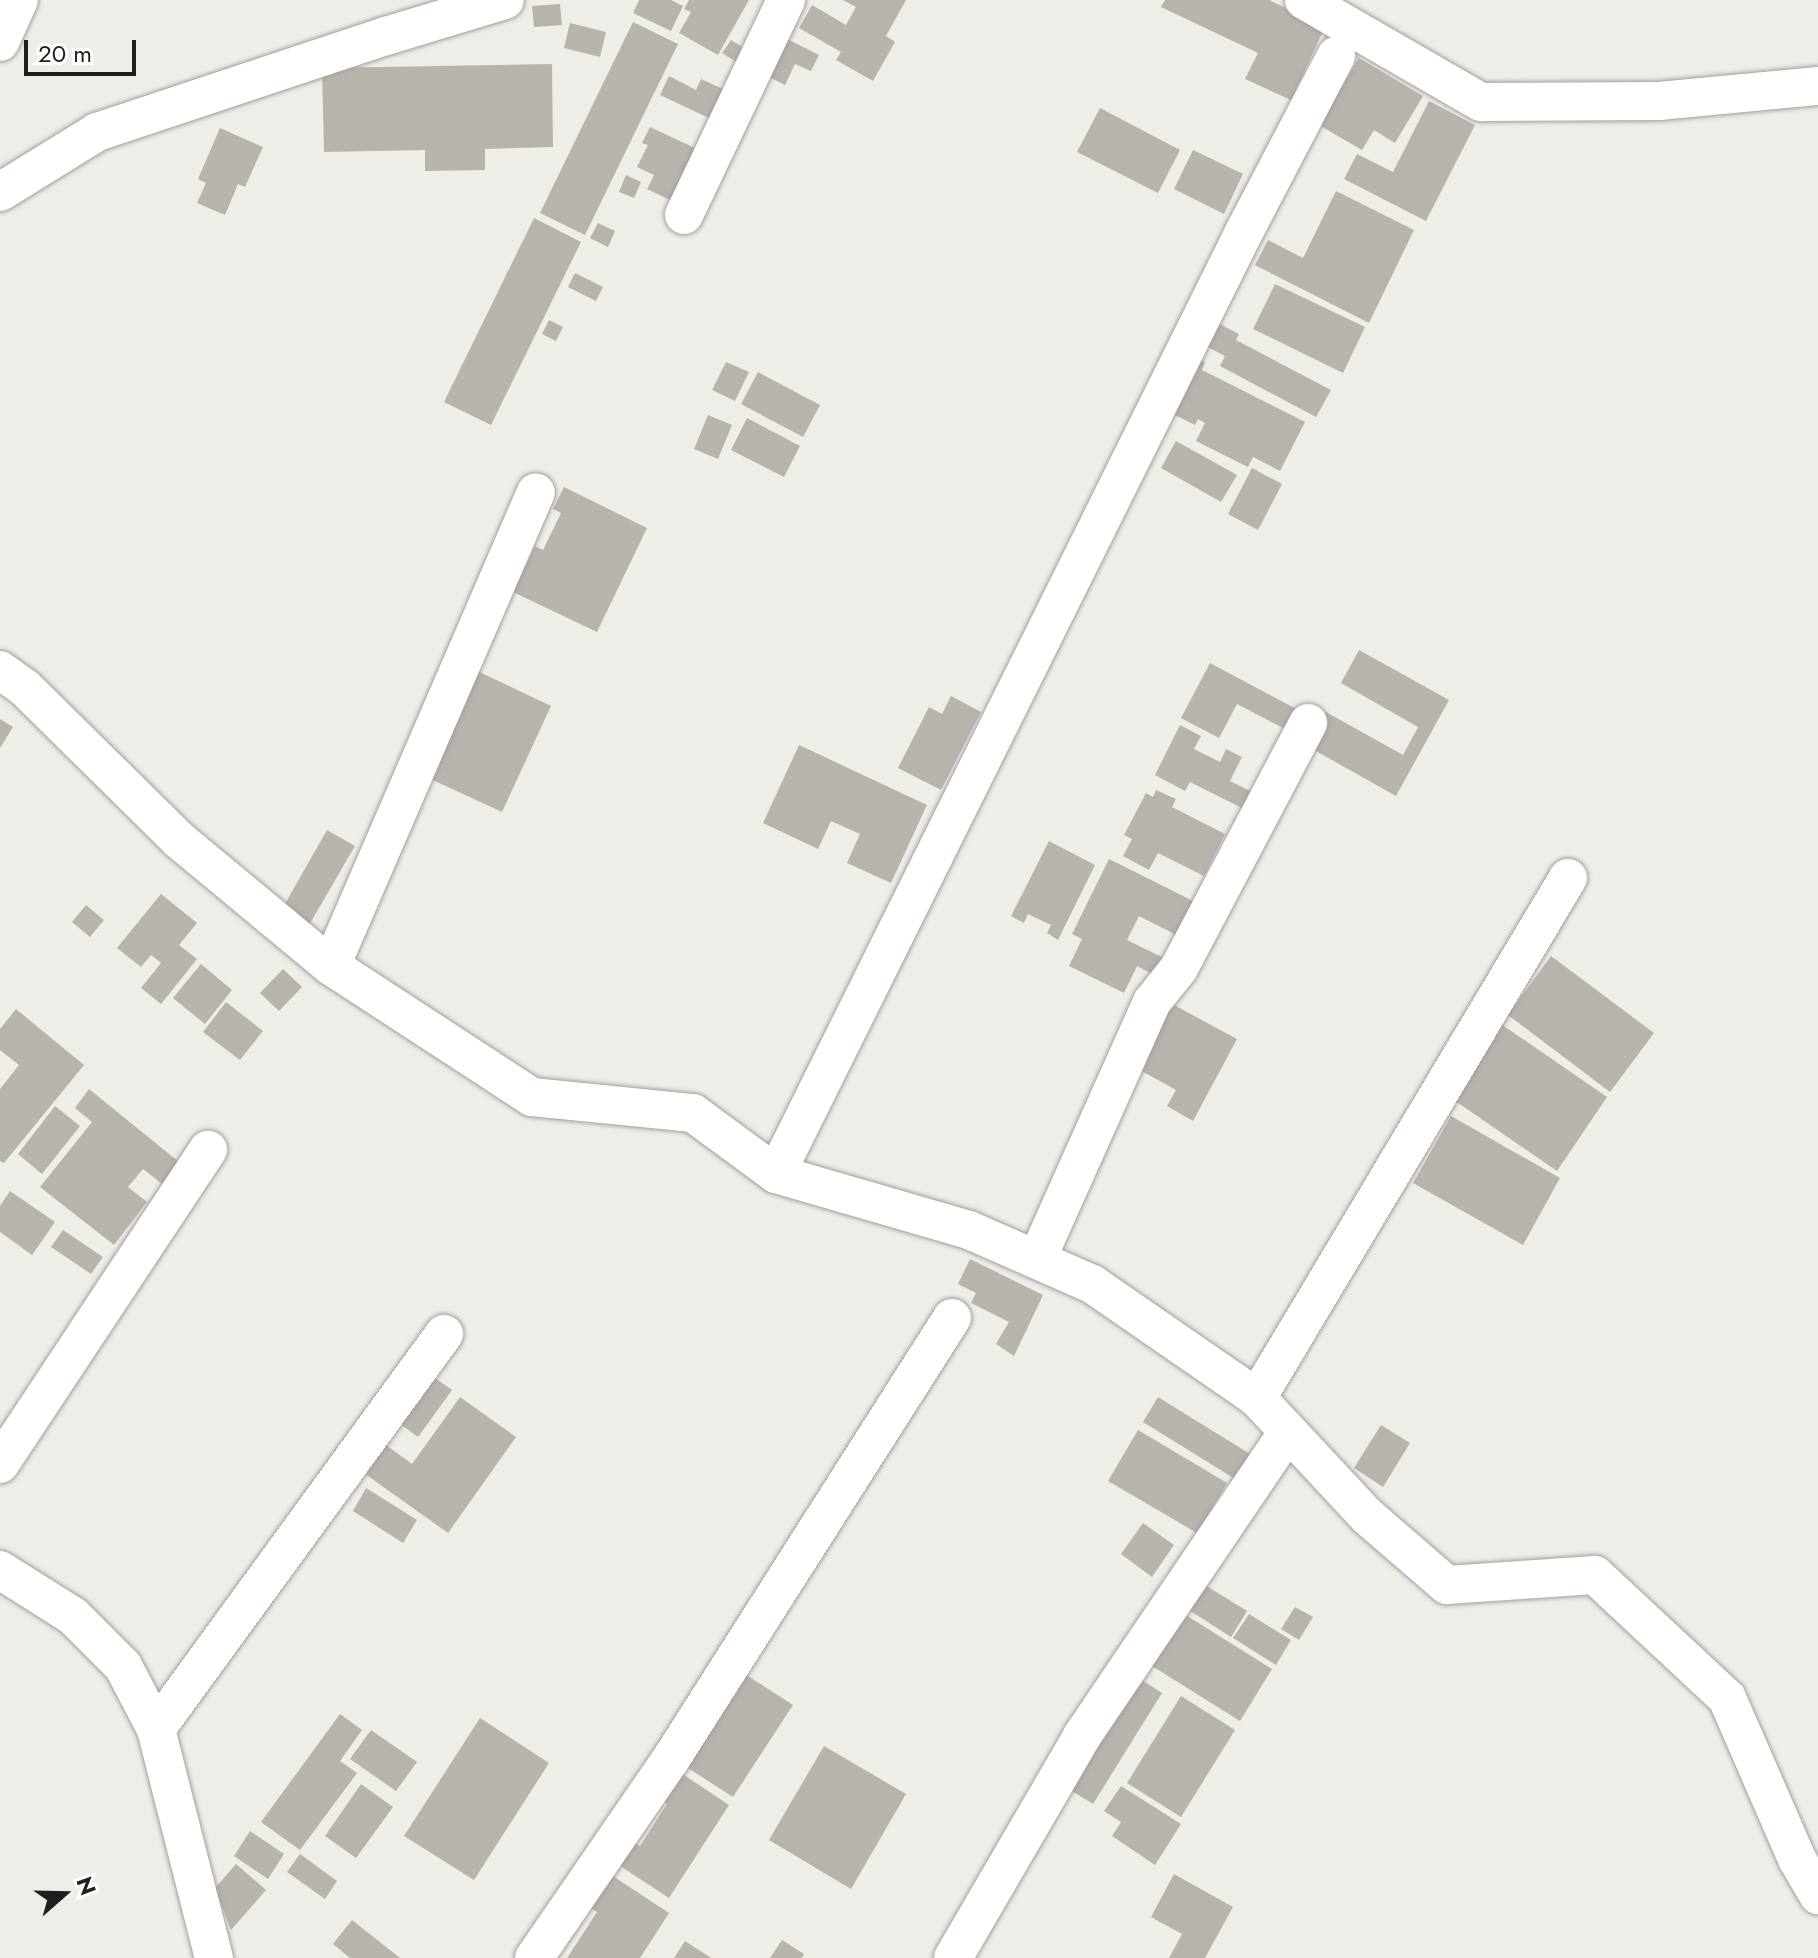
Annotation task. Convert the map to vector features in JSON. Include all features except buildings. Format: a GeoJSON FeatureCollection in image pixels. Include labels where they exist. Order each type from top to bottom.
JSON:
{"type":"FeatureCollection","features":[{"type":"Feature","properties":{"kind":"street"},"geometry":{"type":"LineString","coordinates":[[0,42],[19,0]]}},
{"type":"Feature","properties":{"kind":"street"},"geometry":{"type":"LineString","coordinates":[[0,192],[97,132],[505,0]]}},
{"type":"Feature","properties":{"kind":"street"},"geometry":{"type":"LineString","coordinates":[[684,215],[786,0]]}},
{"type":"Feature","properties":{"kind":"street"},"geometry":{"type":"LineString","coordinates":[[1304,0],[1481,102],[1659,101],[1818,86]]}},
{"type":"Feature","properties":{"kind":"street"},"geometry":{"type":"LineString","coordinates":[[776,1174],[1244,232],[1336,56]]}},
{"type":"Feature","properties":{"kind":"street"},"geometry":{"type":"LineString","coordinates":[[331,966],[536,492]]}},
{"type":"Feature","properties":{"kind":"street"},"geometry":{"type":"LineString","coordinates":[[0,670],[25,688],[179,840],[331,966],[532,1097],[693,1113],[776,1174],[969,1230],[1092,1284],[1257,1398],[1367,1516],[1447,1585],[1595,1575],[1727,1698],[1797,1859],[1818,1895]]}},
{"type":"Feature","properties":{"kind":"street"},"geometry":{"type":"LineString","coordinates":[[1037,1259],[1152,1002],[1179,968],[1308,723]]}},
{"type":"Feature","properties":{"kind":"street"},"geometry":{"type":"LineString","coordinates":[[1257,1398],[1568,878]]}},
{"type":"Feature","properties":{"kind":"street"},"geometry":{"type":"LineString","coordinates":[[0,1464],[208,1150]]}},
{"type":"Feature","properties":{"kind":"street"},"geometry":{"type":"LineString","coordinates":[[534,1958],[671,1759],[952,1318]]}},
{"type":"Feature","properties":{"kind":"street"},"geometry":{"type":"LineString","coordinates":[[156,1729],[444,1334]]}},
{"type":"Feature","properties":{"kind":"street"},"geometry":{"type":"LineString","coordinates":[[953,1958],[1082,1736],[1288,1432]]}},
{"type":"Feature","properties":{"kind":"street"},"geometry":{"type":"LineString","coordinates":[[0,1570],[73,1616],[123,1666],[156,1729],[214,1958]]}}]}
